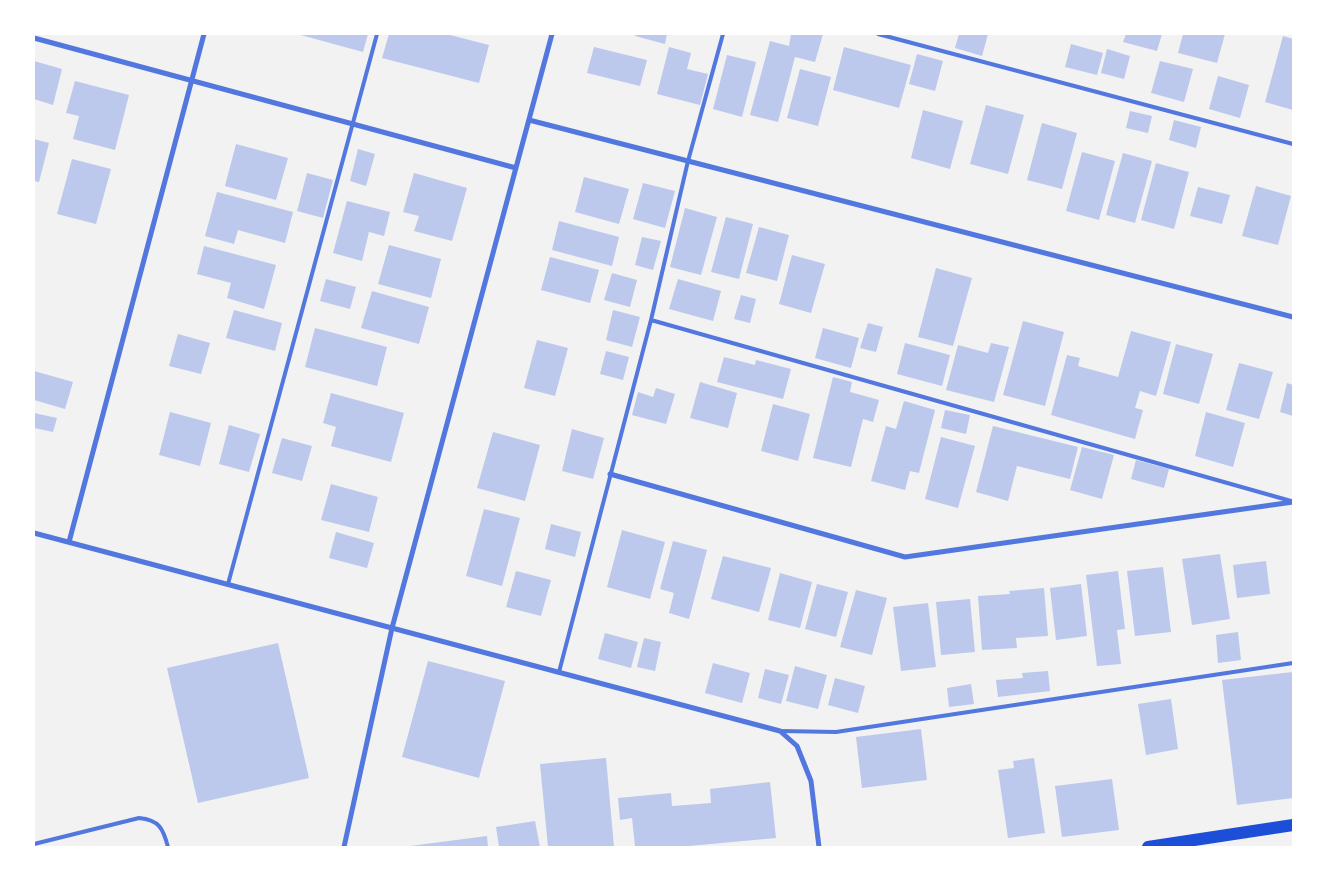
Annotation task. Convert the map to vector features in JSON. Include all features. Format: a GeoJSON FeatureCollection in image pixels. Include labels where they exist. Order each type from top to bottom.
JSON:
{"type":"FeatureCollection","features":[{"type":"Feature","properties":{"kind":"main road"},"geometry":{"type":"LineString","coordinates":[[1148,847],[1293,825]]}},
{"type":"Feature","properties":{"kind":"street"},"geometry":{"type":"LineString","coordinates":[[69,542],[204,34]]}},
{"type":"Feature","properties":{"kind":"street"},"geometry":{"type":"LineString","coordinates":[[344,847],[392,628],[552,34]]}},
{"type":"Feature","properties":{"kind":"street"},"geometry":{"type":"LineString","coordinates":[[34,38],[516,168]]}},
{"type":"Feature","properties":{"kind":"street"},"geometry":{"type":"LineString","coordinates":[[529,120],[1293,317]]}},
{"type":"Feature","properties":{"kind":"street"},"geometry":{"type":"LineString","coordinates":[[610,474],[905,557],[1293,502]]}},
{"type":"Feature","properties":{"kind":"street"},"geometry":{"type":"LineString","coordinates":[[34,533],[780,731],[798,746],[811,781],[819,847]]}},
{"type":"Feature","properties":{"kind":"lane"},"geometry":{"type":"LineString","coordinates":[[228,584],[377,34]]}},
{"type":"Feature","properties":{"kind":"lane"},"geometry":{"type":"LineString","coordinates":[[559,672],[651,320],[688,161],[723,34]]}},
{"type":"Feature","properties":{"kind":"lane"},"geometry":{"type":"LineString","coordinates":[[878,34],[1293,144]]}},
{"type":"Feature","properties":{"kind":"lane"},"geometry":{"type":"LineString","coordinates":[[651,320],[1293,502]]}},
{"type":"Feature","properties":{"kind":"lane"},"geometry":{"type":"LineString","coordinates":[[780,731],[836,732],[1293,663]]}},
{"type":"Feature","properties":{"kind":"lane"},"geometry":{"type":"LineString","coordinates":[[34,844],[139,818],[151,819],[160,825],[168,847]]}},
{"type":"Feature","properties":{"kind":"building"},"geometry":{"type":"Polygon","coordinates":[[[297,34],[368,34],[363,52],[297,34]]]}},
{"type":"Feature","properties":{"kind":"building"},"geometry":{"type":"Polygon","coordinates":[[[389,34],[446,34],[489,45],[479,83],[382,58],[389,34]]]}},
{"type":"Feature","properties":{"kind":"building"},"geometry":{"type":"Polygon","coordinates":[[[636,34],[667,34],[665,44],[635,36],[636,34]]]}},
{"type":"Feature","properties":{"kind":"building"},"geometry":{"type":"Polygon","coordinates":[[[791,34],[823,34],[815,62],[795,57],[778,122],[750,115],[770,41],[789,46],[791,34]]]}},
{"type":"Feature","properties":{"kind":"building"},"geometry":{"type":"Polygon","coordinates":[[[959,34],[988,34],[982,56],[955,48],[959,34]]]}},
{"type":"Feature","properties":{"kind":"building"},"geometry":{"type":"Polygon","coordinates":[[[1126,34],[1162,34],[1157,51],[1123,42],[1126,34]]]}},
{"type":"Feature","properties":{"kind":"building"},"geometry":{"type":"Polygon","coordinates":[[[1183,34],[1225,34],[1217,63],[1178,53],[1183,34]]]}},
{"type":"Feature","properties":{"kind":"building"},"geometry":{"type":"Polygon","coordinates":[[[1283,36],[1293,39],[1293,110],[1265,102],[1283,36]]]}},
{"type":"Feature","properties":{"kind":"building"},"geometry":{"type":"Polygon","coordinates":[[[1071,44],[1103,53],[1097,75],[1065,67],[1071,44]]]}},
{"type":"Feature","properties":{"kind":"building"},"geometry":{"type":"Polygon","coordinates":[[[594,47],[647,60],[640,86],[587,73],[594,47]]]}},
{"type":"Feature","properties":{"kind":"building"},"geometry":{"type":"Polygon","coordinates":[[[669,47],[691,53],[687,69],[708,74],[700,105],[657,94],[669,47]]]}},
{"type":"Feature","properties":{"kind":"building"},"geometry":{"type":"Polygon","coordinates":[[[844,47],[911,65],[899,108],[833,90],[844,47]]]}},
{"type":"Feature","properties":{"kind":"building"},"geometry":{"type":"Polygon","coordinates":[[[1107,49],[1130,56],[1124,79],[1101,73],[1107,49]]]}},
{"type":"Feature","properties":{"kind":"building"},"geometry":{"type":"Polygon","coordinates":[[[917,54],[943,61],[935,91],[909,84],[917,54]]]}},
{"type":"Feature","properties":{"kind":"building"},"geometry":{"type":"Polygon","coordinates":[[[727,55],[756,62],[742,117],[713,109],[727,55]]]}},
{"type":"Feature","properties":{"kind":"building"},"geometry":{"type":"Polygon","coordinates":[[[34,61],[62,69],[53,105],[34,99],[34,61]]]}},
{"type":"Feature","properties":{"kind":"building"},"geometry":{"type":"Polygon","coordinates":[[[1160,61],[1193,69],[1184,102],[1151,93],[1160,61]]]}},
{"type":"Feature","properties":{"kind":"building"},"geometry":{"type":"Polygon","coordinates":[[[800,69],[831,77],[818,126],[787,118],[800,69]]]}},
{"type":"Feature","properties":{"kind":"building"},"geometry":{"type":"Polygon","coordinates":[[[1218,76],[1249,85],[1240,118],[1209,109],[1218,76]]]}},
{"type":"Feature","properties":{"kind":"building"},"geometry":{"type":"Polygon","coordinates":[[[75,81],[129,95],[115,150],[73,139],[79,116],[66,113],[75,81]]]}},
{"type":"Feature","properties":{"kind":"building"},"geometry":{"type":"Polygon","coordinates":[[[986,105],[1024,115],[1008,174],[970,164],[986,105]]]}},
{"type":"Feature","properties":{"kind":"building"},"geometry":{"type":"Polygon","coordinates":[[[923,110],[963,121],[950,169],[911,158],[923,110]]]}},
{"type":"Feature","properties":{"kind":"building"},"geometry":{"type":"Polygon","coordinates":[[[1130,111],[1152,116],[1148,133],[1126,128],[1130,111]]]}},
{"type":"Feature","properties":{"kind":"building"},"geometry":{"type":"Polygon","coordinates":[[[1174,120],[1201,127],[1196,148],[1169,140],[1174,120]]]}},
{"type":"Feature","properties":{"kind":"building"},"geometry":{"type":"Polygon","coordinates":[[[1042,123],[1077,133],[1062,189],[1027,180],[1042,123]]]}},
{"type":"Feature","properties":{"kind":"building"},"geometry":{"type":"Polygon","coordinates":[[[34,139],[49,143],[39,182],[34,181],[34,139]]]}},
{"type":"Feature","properties":{"kind":"building"},"geometry":{"type":"Polygon","coordinates":[[[236,144],[288,158],[276,200],[225,186],[236,144]]]}},
{"type":"Feature","properties":{"kind":"building"},"geometry":{"type":"Polygon","coordinates":[[[358,149],[375,154],[366,186],[350,181],[358,149]]]}},
{"type":"Feature","properties":{"kind":"building"},"geometry":{"type":"Polygon","coordinates":[[[1082,152],[1115,161],[1099,220],[1066,211],[1082,152]]]}},
{"type":"Feature","properties":{"kind":"building"},"geometry":{"type":"Polygon","coordinates":[[[1123,153],[1152,161],[1135,223],[1106,215],[1123,153]]]}},
{"type":"Feature","properties":{"kind":"building"},"geometry":{"type":"Polygon","coordinates":[[[72,159],[111,169],[96,224],[57,214],[72,159]]]}},
{"type":"Feature","properties":{"kind":"building"},"geometry":{"type":"Polygon","coordinates":[[[1156,163],[1189,172],[1174,229],[1141,220],[1156,163]]]}},
{"type":"Feature","properties":{"kind":"building"},"geometry":{"type":"Polygon","coordinates":[[[307,173],[333,180],[323,218],[297,211],[307,173]]]}},
{"type":"Feature","properties":{"kind":"building"},"geometry":{"type":"Polygon","coordinates":[[[414,173],[467,188],[452,241],[414,231],[419,216],[403,212],[414,173]]]}},
{"type":"Feature","properties":{"kind":"building"},"geometry":{"type":"Polygon","coordinates":[[[584,177],[629,189],[619,224],[575,212],[584,177]]]}},
{"type":"Feature","properties":{"kind":"building"},"geometry":{"type":"Polygon","coordinates":[[[643,183],[675,191],[665,228],[633,219],[643,183]]]}},
{"type":"Feature","properties":{"kind":"building"},"geometry":{"type":"Polygon","coordinates":[[[1256,186],[1291,196],[1278,245],[1242,236],[1256,186]]]}},
{"type":"Feature","properties":{"kind":"building"},"geometry":{"type":"Polygon","coordinates":[[[1198,187],[1230,195],[1222,224],[1190,216],[1198,187]]]}},
{"type":"Feature","properties":{"kind":"building"},"geometry":{"type":"Polygon","coordinates":[[[217,192],[293,212],[285,243],[238,230],[234,244],[205,236],[217,192]]]}},
{"type":"Feature","properties":{"kind":"building"},"geometry":{"type":"Polygon","coordinates":[[[347,201],[390,212],[384,236],[369,232],[362,261],[333,253],[347,201]]]}},
{"type":"Feature","properties":{"kind":"building"},"geometry":{"type":"Polygon","coordinates":[[[685,208],[717,217],[701,275],[670,267],[685,208]]]}},
{"type":"Feature","properties":{"kind":"building"},"geometry":{"type":"Polygon","coordinates":[[[726,217],[753,224],[739,279],[711,272],[726,217]]]}},
{"type":"Feature","properties":{"kind":"building"},"geometry":{"type":"Polygon","coordinates":[[[559,221],[619,237],[612,266],[552,250],[559,221]]]}},
{"type":"Feature","properties":{"kind":"building"},"geometry":{"type":"Polygon","coordinates":[[[759,227],[789,235],[777,281],[746,273],[759,227]]]}},
{"type":"Feature","properties":{"kind":"building"},"geometry":{"type":"Polygon","coordinates":[[[642,237],[661,241],[653,270],[635,265],[642,237]]]}},
{"type":"Feature","properties":{"kind":"building"},"geometry":{"type":"Polygon","coordinates":[[[389,245],[441,259],[431,298],[378,284],[389,245]]]}},
{"type":"Feature","properties":{"kind":"building"},"geometry":{"type":"Polygon","coordinates":[[[204,246],[276,265],[264,309],[227,298],[231,283],[197,274],[204,246]]]}},
{"type":"Feature","properties":{"kind":"building"},"geometry":{"type":"Polygon","coordinates":[[[792,255],[825,264],[811,313],[779,304],[792,255]]]}},
{"type":"Feature","properties":{"kind":"building"},"geometry":{"type":"Polygon","coordinates":[[[550,257],[599,270],[590,303],[541,290],[550,257]]]}},
{"type":"Feature","properties":{"kind":"building"},"geometry":{"type":"Polygon","coordinates":[[[936,268],[972,278],[953,346],[918,337],[936,268]]]}},
{"type":"Feature","properties":{"kind":"building"},"geometry":{"type":"Polygon","coordinates":[[[612,273],[637,280],[630,307],[604,300],[612,273]]]}},
{"type":"Feature","properties":{"kind":"building"},"geometry":{"type":"Polygon","coordinates":[[[326,279],[356,287],[350,309],[320,301],[326,279]]]}},
{"type":"Feature","properties":{"kind":"building"},"geometry":{"type":"Polygon","coordinates":[[[678,279],[721,291],[713,321],[669,309],[678,279]]]}},
{"type":"Feature","properties":{"kind":"building"},"geometry":{"type":"Polygon","coordinates":[[[372,291],[429,307],[419,344],[361,328],[372,291]]]}},
{"type":"Feature","properties":{"kind":"building"},"geometry":{"type":"Polygon","coordinates":[[[741,295],[756,299],[750,323],[734,319],[741,295]]]}},
{"type":"Feature","properties":{"kind":"building"},"geometry":{"type":"Polygon","coordinates":[[[234,310],[282,323],[275,351],[226,338],[234,310]]]}},
{"type":"Feature","properties":{"kind":"building"},"geometry":{"type":"Polygon","coordinates":[[[613,310],[640,317],[632,347],[606,340],[613,310]]]}},
{"type":"Feature","properties":{"kind":"building"},"geometry":{"type":"Polygon","coordinates":[[[1023,321],[1064,332],[1045,406],[1003,395],[1023,321]]]}},
{"type":"Feature","properties":{"kind":"building"},"geometry":{"type":"Polygon","coordinates":[[[868,323],[883,327],[876,352],[860,348],[868,323]]]}},
{"type":"Feature","properties":{"kind":"building"},"geometry":{"type":"Polygon","coordinates":[[[315,328],[387,347],[377,386],[305,367],[315,328]]]}},
{"type":"Feature","properties":{"kind":"building"},"geometry":{"type":"Polygon","coordinates":[[[823,328],[859,338],[851,368],[815,358],[823,328]]]}},
{"type":"Feature","properties":{"kind":"building"},"geometry":{"type":"Polygon","coordinates":[[[1131,331],[1171,342],[1156,396],[1140,391],[1135,408],[1143,410],[1135,439],[1051,415],[1067,355],[1080,358],[1078,366],[1118,377],[1131,331]]]}},
{"type":"Feature","properties":{"kind":"building"},"geometry":{"type":"Polygon","coordinates":[[[178,334],[210,343],[201,374],[169,366],[178,334]]]}},
{"type":"Feature","properties":{"kind":"building"},"geometry":{"type":"Polygon","coordinates":[[[537,340],[568,348],[555,396],[524,388],[537,340]]]}},
{"type":"Feature","properties":{"kind":"building"},"geometry":{"type":"Polygon","coordinates":[[[905,343],[950,355],[942,386],[897,374],[905,343]]]}},
{"type":"Feature","properties":{"kind":"building"},"geometry":{"type":"Polygon","coordinates":[[[991,343],[1009,347],[994,402],[946,390],[958,345],[988,353],[991,343]]]}},
{"type":"Feature","properties":{"kind":"building"},"geometry":{"type":"Polygon","coordinates":[[[1176,344],[1213,354],[1199,404],[1163,394],[1176,344]]]}},
{"type":"Feature","properties":{"kind":"building"},"geometry":{"type":"Polygon","coordinates":[[[606,351],[629,357],[623,380],[600,374],[606,351]]]}},
{"type":"Feature","properties":{"kind":"building"},"geometry":{"type":"Polygon","coordinates":[[[724,357],[755,365],[756,360],[791,369],[783,399],[717,382],[724,357]]]}},
{"type":"Feature","properties":{"kind":"building"},"geometry":{"type":"Polygon","coordinates":[[[1239,363],[1273,372],[1259,419],[1226,410],[1239,363]]]}},
{"type":"Feature","properties":{"kind":"building"},"geometry":{"type":"Polygon","coordinates":[[[34,371],[73,382],[65,409],[34,400],[34,371]]]}},
{"type":"Feature","properties":{"kind":"building"},"geometry":{"type":"Polygon","coordinates":[[[833,377],[852,382],[850,392],[879,400],[873,422],[863,419],[851,467],[813,458],[833,377]]]}},
{"type":"Feature","properties":{"kind":"building"},"geometry":{"type":"Polygon","coordinates":[[[700,382],[737,393],[728,428],[690,418],[700,382]]]}},
{"type":"Feature","properties":{"kind":"building"},"geometry":{"type":"Polygon","coordinates":[[[1287,383],[1293,385],[1293,416],[1280,412],[1287,383]]]}},
{"type":"Feature","properties":{"kind":"building"},"geometry":{"type":"Polygon","coordinates":[[[656,388],[675,394],[666,424],[632,415],[638,392],[653,397],[656,388]]]}},
{"type":"Feature","properties":{"kind":"building"},"geometry":{"type":"Polygon","coordinates":[[[331,393],[404,413],[391,462],[331,446],[336,427],[323,423],[331,393]]]}},
{"type":"Feature","properties":{"kind":"building"},"geometry":{"type":"Polygon","coordinates":[[[904,401],[935,410],[919,473],[910,471],[905,490],[871,481],[886,426],[896,429],[904,401]]]}},
{"type":"Feature","properties":{"kind":"building"},"geometry":{"type":"Polygon","coordinates":[[[773,404],[810,414],[798,461],[761,451],[773,404]]]}},
{"type":"Feature","properties":{"kind":"building"},"geometry":{"type":"Polygon","coordinates":[[[945,410],[970,415],[966,434],[941,428],[945,410]]]}},
{"type":"Feature","properties":{"kind":"building"},"geometry":{"type":"Polygon","coordinates":[[[170,412],[211,423],[200,466],[159,455],[170,412]]]}},
{"type":"Feature","properties":{"kind":"building"},"geometry":{"type":"Polygon","coordinates":[[[1206,412],[1245,423],[1233,467],[1195,456],[1206,412]]]}},
{"type":"Feature","properties":{"kind":"building"},"geometry":{"type":"Polygon","coordinates":[[[34,413],[57,418],[53,432],[34,428],[34,413]]]}},
{"type":"Feature","properties":{"kind":"building"},"geometry":{"type":"Polygon","coordinates":[[[229,425],[260,434],[249,472],[219,464],[229,425]]]}},
{"type":"Feature","properties":{"kind":"building"},"geometry":{"type":"Polygon","coordinates":[[[993,426],[1078,447],[1070,479],[1017,466],[1008,501],[976,492],[993,426]]]}},
{"type":"Feature","properties":{"kind":"building"},"geometry":{"type":"Polygon","coordinates":[[[572,429],[604,438],[593,479],[562,471],[572,429]]]}},
{"type":"Feature","properties":{"kind":"building"},"geometry":{"type":"Polygon","coordinates":[[[493,432],[540,445],[525,501],[477,488],[493,432]]]}},
{"type":"Feature","properties":{"kind":"building"},"geometry":{"type":"Polygon","coordinates":[[[941,437],[975,446],[958,508],[925,499],[941,437]]]}},
{"type":"Feature","properties":{"kind":"building"},"geometry":{"type":"Polygon","coordinates":[[[282,438],[312,446],[302,481],[272,473],[282,438]]]}},
{"type":"Feature","properties":{"kind":"building"},"geometry":{"type":"Polygon","coordinates":[[[1082,447],[1114,455],[1102,499],[1070,490],[1082,447]]]}},
{"type":"Feature","properties":{"kind":"building"},"geometry":{"type":"Polygon","coordinates":[[[1136,460],[1169,469],[1164,488],[1131,479],[1136,460]]]}},
{"type":"Feature","properties":{"kind":"building"},"geometry":{"type":"Polygon","coordinates":[[[331,484],[378,497],[369,532],[321,520],[331,484]]]}},
{"type":"Feature","properties":{"kind":"building"},"geometry":{"type":"Polygon","coordinates":[[[484,509],[520,518],[502,586],[466,576],[484,509]]]}},
{"type":"Feature","properties":{"kind":"building"},"geometry":{"type":"Polygon","coordinates":[[[551,524],[581,532],[575,557],[545,549],[551,524]]]}},
{"type":"Feature","properties":{"kind":"building"},"geometry":{"type":"Polygon","coordinates":[[[622,530],[665,542],[650,599],[607,587],[622,530]]]}},
{"type":"Feature","properties":{"kind":"building"},"geometry":{"type":"Polygon","coordinates":[[[336,532],[374,543],[367,568],[329,558],[336,532]]]}},
{"type":"Feature","properties":{"kind":"building"},"geometry":{"type":"Polygon","coordinates":[[[673,541],[707,550],[689,619],[669,613],[674,593],[660,589],[673,541]]]}},
{"type":"Feature","properties":{"kind":"building"},"geometry":{"type":"Polygon","coordinates":[[[1220,554],[1230,619],[1192,625],[1182,559],[1220,554]]]}},
{"type":"Feature","properties":{"kind":"building"},"geometry":{"type":"Polygon","coordinates":[[[723,556],[771,568],[759,612],[711,599],[723,556]]]}},
{"type":"Feature","properties":{"kind":"building"},"geometry":{"type":"Polygon","coordinates":[[[1266,561],[1270,594],[1237,598],[1233,565],[1266,561]]]}},
{"type":"Feature","properties":{"kind":"building"},"geometry":{"type":"Polygon","coordinates":[[[1163,567],[1171,632],[1135,636],[1127,571],[1163,567]]]}},
{"type":"Feature","properties":{"kind":"building"},"geometry":{"type":"Polygon","coordinates":[[[516,571],[551,580],[541,616],[506,607],[516,571]]]}},
{"type":"Feature","properties":{"kind":"building"},"geometry":{"type":"Polygon","coordinates":[[[1118,571],[1125,629],[1117,630],[1121,664],[1097,666],[1086,575],[1118,571]]]}},
{"type":"Feature","properties":{"kind":"building"},"geometry":{"type":"Polygon","coordinates":[[[780,573],[812,582],[800,628],[768,620],[780,573]]]}},
{"type":"Feature","properties":{"kind":"building"},"geometry":{"type":"Polygon","coordinates":[[[817,584],[848,592],[836,637],[805,629],[817,584]]]}},
{"type":"Feature","properties":{"kind":"building"},"geometry":{"type":"Polygon","coordinates":[[[1081,584],[1087,636],[1056,640],[1050,588],[1081,584]]]}},
{"type":"Feature","properties":{"kind":"building"},"geometry":{"type":"Polygon","coordinates":[[[1044,588],[1048,636],[1016,638],[1017,648],[982,650],[978,596],[1010,594],[1009,591],[1044,588]]]}},
{"type":"Feature","properties":{"kind":"building"},"geometry":{"type":"Polygon","coordinates":[[[856,590],[887,598],[872,655],[840,647],[856,590]]]}},
{"type":"Feature","properties":{"kind":"building"},"geometry":{"type":"Polygon","coordinates":[[[970,599],[975,652],[941,655],[936,602],[970,599]]]}},
{"type":"Feature","properties":{"kind":"building"},"geometry":{"type":"Polygon","coordinates":[[[928,603],[936,667],[901,671],[893,607],[928,603]]]}},
{"type":"Feature","properties":{"kind":"building"},"geometry":{"type":"Polygon","coordinates":[[[1238,632],[1241,660],[1218,663],[1216,635],[1238,632]]]}},
{"type":"Feature","properties":{"kind":"building"},"geometry":{"type":"Polygon","coordinates":[[[605,633],[638,642],[631,668],[598,659],[605,633]]]}},
{"type":"Feature","properties":{"kind":"building"},"geometry":{"type":"Polygon","coordinates":[[[644,638],[661,642],[655,671],[637,667],[644,638]]]}},
{"type":"Feature","properties":{"kind":"building"},"geometry":{"type":"Polygon","coordinates":[[[278,643],[309,778],[198,803],[167,668],[278,643]]]}},
{"type":"Feature","properties":{"kind":"building"},"geometry":{"type":"Polygon","coordinates":[[[428,661],[505,681],[479,778],[402,757],[428,661]]]}},
{"type":"Feature","properties":{"kind":"building"},"geometry":{"type":"Polygon","coordinates":[[[713,663],[750,673],[742,703],[705,693],[713,663]]]}},
{"type":"Feature","properties":{"kind":"building"},"geometry":{"type":"Polygon","coordinates":[[[795,666],[827,675],[818,709],[786,701],[795,666]]]}},
{"type":"Feature","properties":{"kind":"building"},"geometry":{"type":"Polygon","coordinates":[[[765,669],[789,675],[781,704],[758,698],[765,669]]]}},
{"type":"Feature","properties":{"kind":"building"},"geometry":{"type":"Polygon","coordinates":[[[1048,671],[1050,691],[998,697],[996,680],[1023,678],[1022,673],[1048,671]]]}},
{"type":"Feature","properties":{"kind":"building"},"geometry":{"type":"Polygon","coordinates":[[[1293,672],[1293,798],[1237,805],[1222,680],[1293,672]]]}},
{"type":"Feature","properties":{"kind":"building"},"geometry":{"type":"Polygon","coordinates":[[[835,678],[865,686],[858,713],[828,705],[835,678]]]}},
{"type":"Feature","properties":{"kind":"building"},"geometry":{"type":"Polygon","coordinates":[[[971,684],[974,704],[949,707],[947,688],[971,684]]]}},
{"type":"Feature","properties":{"kind":"building"},"geometry":{"type":"Polygon","coordinates":[[[1171,699],[1178,749],[1146,755],[1138,704],[1171,699]]]}},
{"type":"Feature","properties":{"kind":"building"},"geometry":{"type":"Polygon","coordinates":[[[921,729],[927,780],[862,788],[856,737],[921,729]]]}},
{"type":"Feature","properties":{"kind":"building"},"geometry":{"type":"Polygon","coordinates":[[[606,758],[614,847],[548,847],[540,764],[606,758]]]}},
{"type":"Feature","properties":{"kind":"building"},"geometry":{"type":"Polygon","coordinates":[[[1034,758],[1045,833],[1008,838],[998,770],[1014,768],[1013,761],[1034,758]]]}},
{"type":"Feature","properties":{"kind":"building"},"geometry":{"type":"Polygon","coordinates":[[[1112,779],[1119,830],[1062,837],[1055,786],[1112,779]]]}},
{"type":"Feature","properties":{"kind":"building"},"geometry":{"type":"Polygon","coordinates":[[[770,782],[776,838],[678,847],[635,847],[632,818],[620,820],[618,798],[671,793],[672,806],[711,803],[710,789],[770,782]]]}},
{"type":"Feature","properties":{"kind":"building"},"geometry":{"type":"Polygon","coordinates":[[[535,821],[540,847],[499,847],[496,827],[535,821]]]}},
{"type":"Feature","properties":{"kind":"building"},"geometry":{"type":"Polygon","coordinates":[[[487,836],[488,847],[410,847],[410,846],[487,836]]]}}]}
